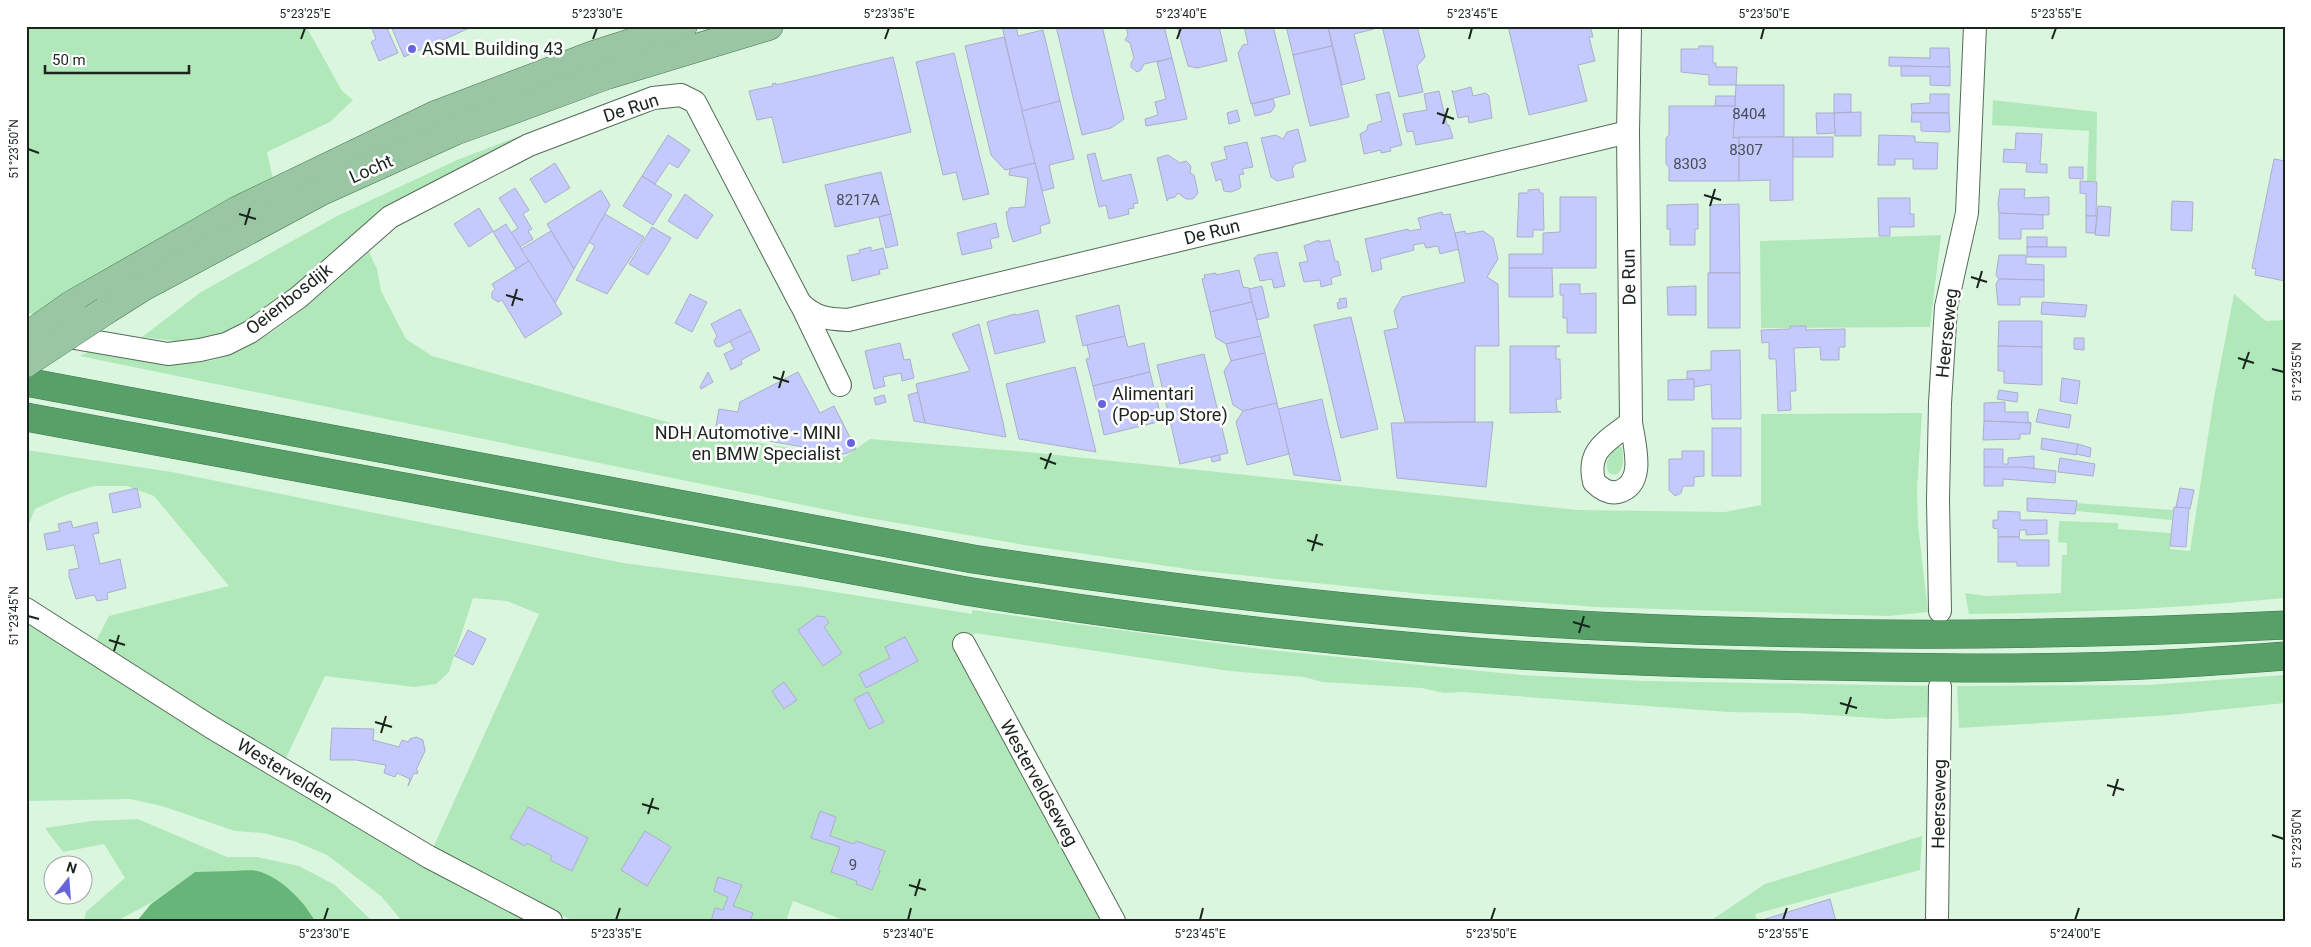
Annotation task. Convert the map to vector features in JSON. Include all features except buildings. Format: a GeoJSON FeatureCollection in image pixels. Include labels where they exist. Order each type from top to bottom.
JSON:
{"type":"FeatureCollection","features":[{"type":"Feature","properties":{"kind":"highway"},"geometry":{"type":"LineString","coordinates":[[26,382],[973,559],[1092,577],[1307,602],[1432,615],[1733,632],[1985,635],[2168,631],[2285,625]]}},
{"type":"Feature","properties":{"kind":"highway"},"geometry":{"type":"LineString","coordinates":[[26,417],[956,589],[1085,610],[1303,636],[1430,649],[1555,657],[1721,664],[1985,668],[2164,664],[2285,656]]}},
{"type":"Feature","properties":{"kind":"main road","name":"Locht"},"geometry":{"type":"LineString","coordinates":[[26,336],[71,305],[238,210],[435,115],[593,55],[683,26]]}},
{"type":"Feature","properties":{"kind":"main road","name":"Locht"},"geometry":{"type":"LineString","coordinates":[[26,363],[143,287],[322,192],[455,131],[606,75],[770,26]]}},
{"type":"Feature","properties":{"kind":"street","name":"De Run"},"geometry":{"type":"LineString","coordinates":[[1630,26],[1628,132],[1631,422]]}},
{"type":"Feature","properties":{"kind":"street","name":"Heerseweg"},"geometry":{"type":"LineString","coordinates":[[1940,611],[1938,500],[1946,307],[1967,214],[1975,26]]}},
{"type":"Feature","properties":{"kind":"street","name":"De Run"},"geometry":{"type":"LineString","coordinates":[[390,217],[529,145],[654,98],[681,95],[695,102],[800,303],[840,385]]}},
{"type":"Feature","properties":{"kind":"street","name":"De Run"},"geometry":{"type":"LineString","coordinates":[[800,303],[810,313],[824,319],[848,320],[1628,132]]}},
{"type":"Feature","properties":{"kind":"street","name":"Oeienbosdijk"},"geometry":{"type":"LineString","coordinates":[[26,329],[168,354],[226,344],[250,332],[299,297],[390,217]]}},
{"type":"Feature","properties":{"kind":"street","name":"Westervelden"},"geometry":{"type":"LineString","coordinates":[[26,609],[211,727],[429,857],[551,921]]}},
{"type":"Feature","properties":{"kind":"street","name":"Westerveldseweg"},"geometry":{"type":"LineString","coordinates":[[964,644],[1114,921]]}},
{"type":"Feature","properties":{"kind":"street","name":"Heerseweg"},"geometry":{"type":"LineString","coordinates":[[1938,921],[1940,688]]}},
{"type":"Feature","properties":{"kind":"shaded area"},"geometry":{"type":"Polygon","coordinates":[[[36,26],[306,26],[342,91],[353,100],[330,122],[267,152],[274,184],[36,315],[26,313],[26,31],[36,26]]]}},
{"type":"Feature","properties":{"kind":"shaded area"},"geometry":{"type":"Polygon","coordinates":[[[1993,100],[2097,112],[2096,181],[2087,181],[2089,131],[1992,125],[1993,100]]]}},
{"type":"Feature","properties":{"kind":"shaded area"},"geometry":{"type":"Polygon","coordinates":[[[593,108],[384,208],[273,306],[219,338],[182,342],[142,337],[201,292],[337,216],[457,160],[593,108]]]}},
{"type":"Feature","properties":{"kind":"shaded area"},"geometry":{"type":"Polygon","coordinates":[[[1941,235],[1930,327],[1761,328],[1760,241],[1941,235]]]}},
{"type":"Feature","properties":{"kind":"shaded area"},"geometry":{"type":"Polygon","coordinates":[[[369,252],[377,269],[381,291],[406,339],[432,356],[713,435],[845,457],[870,439],[1028,452],[1578,510],[1725,512],[1761,505],[1761,414],[1922,413],[1917,489],[1918,525],[1928,612],[1888,616],[1596,607],[1423,594],[1201,571],[1025,545],[857,516],[80,356],[88,352],[145,361],[174,363],[202,362],[225,357],[269,334],[291,318],[369,252]]]}},
{"type":"Feature","properties":{"kind":"shaded area"},"geometry":{"type":"Polygon","coordinates":[[[2234,294],[2266,321],[2285,320],[2285,598],[2127,609],[1969,614],[1965,593],[1987,596],[2061,593],[2062,555],[2067,555],[2067,543],[2058,542],[2059,521],[2118,523],[2118,529],[2171,533],[2170,549],[2190,551],[2214,398],[2234,294]]]}},
{"type":"Feature","properties":{"kind":"shaded area"},"geometry":{"type":"Polygon","coordinates":[[[1617,446],[1622,447],[1623,463],[1621,470],[1615,475],[1609,473],[1607,462],[1617,446]]]}},
{"type":"Feature","properties":{"kind":"shaded area"},"geometry":{"type":"Polygon","coordinates":[[[26,450],[172,472],[623,563],[804,587],[972,614],[972,610],[1261,649],[1521,675],[1645,681],[1929,686],[1928,717],[1888,719],[1799,713],[1728,712],[1462,692],[1444,693],[1422,688],[1323,682],[1303,677],[1230,671],[975,633],[957,644],[1104,921],[846,921],[793,901],[786,921],[573,921],[432,850],[539,614],[507,601],[473,598],[449,672],[436,684],[414,687],[325,676],[284,762],[96,641],[109,616],[229,586],[154,496],[127,486],[94,486],[66,495],[35,509],[26,531],[26,450]]]}},
{"type":"Feature","properties":{"kind":"shaded area"},"geometry":{"type":"Polygon","coordinates":[[[2076,503],[2173,510],[2172,520],[2076,511],[2076,503]]]}},
{"type":"Feature","properties":{"kind":"shaded area"},"geometry":{"type":"Polygon","coordinates":[[[26,617],[528,921],[402,921],[381,896],[327,855],[294,841],[263,833],[235,831],[162,806],[130,799],[26,801],[26,617]]]}},
{"type":"Feature","properties":{"kind":"shaded area"},"geometry":{"type":"Polygon","coordinates":[[[2285,675],[2285,703],[2170,715],[1959,728],[1957,686],[2147,685],[2285,675]]]}},
{"type":"Feature","properties":{"kind":"shaded area"},"geometry":{"type":"Polygon","coordinates":[[[138,819],[227,857],[257,857],[299,866],[335,885],[372,921],[315,921],[308,909],[195,872],[154,901],[117,921],[84,921],[86,912],[125,878],[104,844],[63,852],[45,828],[92,821],[138,819]]]}},
{"type":"Feature","properties":{"kind":"shaded area"},"geometry":{"type":"Polygon","coordinates":[[[1922,836],[1920,870],[1755,914],[1757,921],[1710,921],[1765,884],[1922,836]]]}},
{"type":"Feature","properties":{"kind":"shaded area"},"geometry":{"type":"Polygon","coordinates":[[[258,871],[285,885],[305,906],[315,921],[137,921],[151,904],[195,872],[258,871]]]}},
{"type":"Feature","properties":{"kind":"place","name":"ASML Building 43"},"geometry":{"type":"Point","coordinates":[412,49]}},
{"type":"Feature","properties":{"kind":"place","name":"Alimentari (Pop-up Store)"},"geometry":{"type":"Point","coordinates":[1102,404]}},
{"type":"Feature","properties":{"kind":"place","name":"NDH Automotive - MINI en BMW Specialist"},"geometry":{"type":"Point","coordinates":[851,443]}}]}
